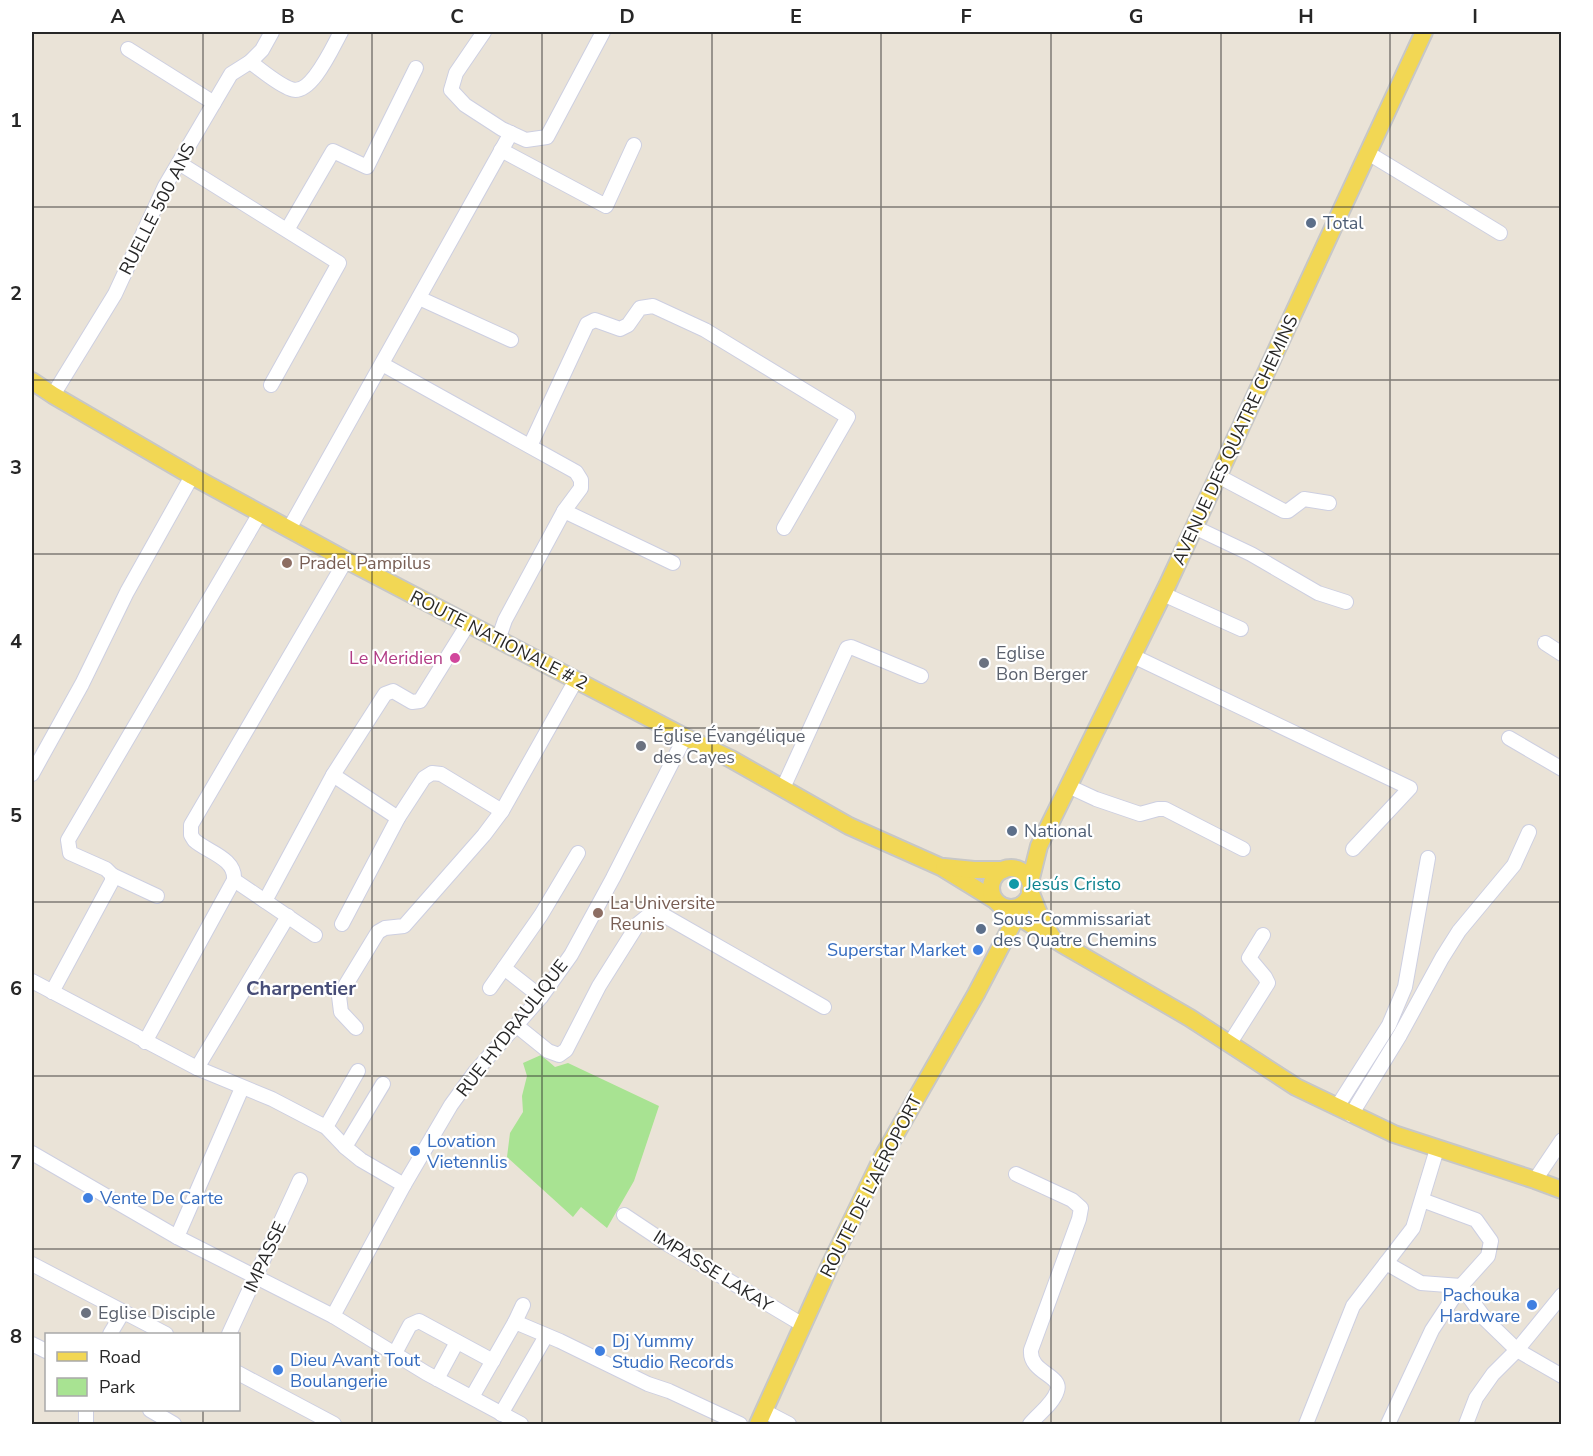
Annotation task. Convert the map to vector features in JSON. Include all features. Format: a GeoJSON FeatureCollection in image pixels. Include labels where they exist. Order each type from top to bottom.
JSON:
{"type":"FeatureCollection","features":[{"type":"Feature","properties":{"kind":"main road","name":"AVENUE DES QUATRE CHEMINS"},"geometry":{"type":"LineString","coordinates":[[1025,898],[1039,846],[1163,594],[1424,32]]}},
{"type":"Feature","properties":{"kind":"main road","name":"ROUTE NATIONALE # 2"},"geometry":{"type":"LineString","coordinates":[[32,381],[192,476],[346,560],[731,759],[849,826],[941,867],[997,902]]}},
{"type":"Feature","properties":{"kind":"main road","name":"AVENUE DES QUATRE CHEMINS"},"geometry":{"type":"LineString","coordinates":[[1005,869],[1039,846]]}},
{"type":"Feature","properties":{"kind":"main road","name":"ROUTE NATIONALE # 2"},"geometry":{"type":"LineString","coordinates":[[941,867],[974,870],[1005,869]]}},
{"type":"Feature","properties":{"kind":"main road"},"geometry":{"type":"LineString","coordinates":[[1025,898],[1012,908],[997,902],[991,892],[993,880],[1005,869],[1020,871],[1025,898],[1053,938],[1190,1018],[1296,1087],[1394,1134],[1562,1190]]}},
{"type":"Feature","properties":{"kind":"main road"},"geometry":{"type":"LineString","coordinates":[[1025,898],[1040,916],[1053,938]]}},
{"type":"Feature","properties":{"kind":"main road","name":"ROUTE DE L’AÉROPORT"},"geometry":{"type":"LineString","coordinates":[[761,1418],[802,1325],[882,1158],[976,994],[1025,898]]}},
{"type":"Feature","properties":{"kind":"main road","name":"ROUTE DE L’AÉROPORT"},"geometry":{"type":"LineString","coordinates":[[997,902],[1000,927],[997,954]]}},
{"type":"Feature","properties":{"kind":"street","name":"RUELLE 500 ANS"},"geometry":{"type":"LineString","coordinates":[[53,395],[115,294],[179,163],[231,74],[250,62],[262,50],[272,32]]}},
{"type":"Feature","properties":{"kind":"street"},"geometry":{"type":"LineString","coordinates":[[250,62],[292,90],[301,90],[312,81],[341,32]]}},
{"type":"Feature","properties":{"kind":"street"},"geometry":{"type":"LineString","coordinates":[[484,32],[456,73],[451,90],[465,105],[526,140],[547,137],[603,32]]}},
{"type":"Feature","properties":{"kind":"street"},"geometry":{"type":"LineString","coordinates":[[128,50],[214,103]]}},
{"type":"Feature","properties":{"kind":"street"},"geometry":{"type":"LineString","coordinates":[[287,230],[333,151],[367,167],[416,68]]}},
{"type":"Feature","properties":{"kind":"street"},"geometry":{"type":"LineString","coordinates":[[289,529],[511,133]]}},
{"type":"Feature","properties":{"kind":"street"},"geometry":{"type":"LineString","coordinates":[[501,150],[606,206],[634,145]]}},
{"type":"Feature","properties":{"kind":"street"},"geometry":{"type":"LineString","coordinates":[[1368,153],[1500,233]]}},
{"type":"Feature","properties":{"kind":"street"},"geometry":{"type":"LineString","coordinates":[[179,163],[339,263],[271,385]]}},
{"type":"Feature","properties":{"kind":"street"},"geometry":{"type":"LineString","coordinates":[[419,298],[511,340]]}},
{"type":"Feature","properties":{"kind":"street"},"geometry":{"type":"LineString","coordinates":[[530,446],[587,324],[594,320],[620,329],[628,325],[640,308],[653,306],[705,330],[848,417],[784,528]]}},
{"type":"Feature","properties":{"kind":"street"},"geometry":{"type":"LineString","coordinates":[[382,364],[579,475],[582,484],[564,511],[505,620],[498,640]]}},
{"type":"Feature","properties":{"kind":"street"},"geometry":{"type":"LineString","coordinates":[[32,774],[82,684],[127,592],[192,476]]}},
{"type":"Feature","properties":{"kind":"street"},"geometry":{"type":"LineString","coordinates":[[1218,476],[1284,511],[1288,511],[1307,498],[1329,503]]}},
{"type":"Feature","properties":{"kind":"street"},"geometry":{"type":"LineString","coordinates":[[564,511],[673,562]]}},
{"type":"Feature","properties":{"kind":"street"},"geometry":{"type":"LineString","coordinates":[[157,896],[112,875],[106,868],[74,855],[68,849],[68,840],[260,513]]}},
{"type":"Feature","properties":{"kind":"street"},"geometry":{"type":"LineString","coordinates":[[1194,527],[1251,554],[1318,593],[1346,602]]}},
{"type":"Feature","properties":{"kind":"street"},"geometry":{"type":"LineString","coordinates":[[145,1042],[234,880],[235,874],[226,861],[194,840],[191,835],[191,825],[346,560]]}},
{"type":"Feature","properties":{"kind":"street"},"geometry":{"type":"LineString","coordinates":[[1163,594],[1241,629]]}},
{"type":"Feature","properties":{"kind":"street"},"geometry":{"type":"LineString","coordinates":[[265,901],[333,775],[385,694],[393,692],[417,702],[423,698],[468,624]]}},
{"type":"Feature","properties":{"kind":"street"},"geometry":{"type":"LineString","coordinates":[[1545,643],[1562,654]]}},
{"type":"Feature","properties":{"kind":"street"},"geometry":{"type":"LineString","coordinates":[[783,788],[847,648],[851,647],[921,676]]}},
{"type":"Feature","properties":{"kind":"street"},"geometry":{"type":"LineString","coordinates":[[1133,656],[1410,788],[1353,849]]}},
{"type":"Feature","properties":{"kind":"street"},"geometry":{"type":"LineString","coordinates":[[356,1028],[341,1012],[339,996],[378,932],[385,928],[404,926],[484,835],[502,811],[576,680]]}},
{"type":"Feature","properties":{"kind":"street","name":"RUE HYDRAULIQUE"},"geometry":{"type":"LineString","coordinates":[[333,1316],[404,1185],[451,1105],[475,1072],[541,997],[576,945],[685,737]]}},
{"type":"Feature","properties":{"kind":"street"},"geometry":{"type":"LineString","coordinates":[[1509,738],[1562,769]]}},
{"type":"Feature","properties":{"kind":"street"},"geometry":{"type":"LineString","coordinates":[[342,924],[398,818],[424,778],[437,772],[502,811]]}},
{"type":"Feature","properties":{"kind":"street"},"geometry":{"type":"LineString","coordinates":[[333,775],[398,818]]}},
{"type":"Feature","properties":{"kind":"street"},"geometry":{"type":"LineString","coordinates":[[1068,786],[1096,799],[1140,814],[1166,809],[1243,849]]}},
{"type":"Feature","properties":{"kind":"street"},"geometry":{"type":"LineString","coordinates":[[1344,1111],[1400,1035],[1459,931],[1514,865],[1529,832]]}},
{"type":"Feature","properties":{"kind":"street"},"geometry":{"type":"LineString","coordinates":[[490,988],[541,915],[578,853]]}},
{"type":"Feature","properties":{"kind":"street"},"geometry":{"type":"LineString","coordinates":[[1344,1111],[1389,1025],[1405,987],[1428,858]]}},
{"type":"Feature","properties":{"kind":"street"},"geometry":{"type":"LineString","coordinates":[[52,992],[112,881],[112,875]]}},
{"type":"Feature","properties":{"kind":"street"},"geometry":{"type":"LineString","coordinates":[[234,880],[315,935]]}},
{"type":"Feature","properties":{"kind":"street"},"geometry":{"type":"LineString","coordinates":[[517,1026],[548,1051],[559,1055],[566,1050],[616,956],[643,919],[657,914],[665,916],[824,1007]]}},
{"type":"Feature","properties":{"kind":"street"},"geometry":{"type":"LineString","coordinates":[[197,1068],[288,916]]}},
{"type":"Feature","properties":{"kind":"street"},"geometry":{"type":"LineString","coordinates":[[1230,1043],[1268,983],[1249,958],[1263,935]]}},
{"type":"Feature","properties":{"kind":"street"},"geometry":{"type":"LineString","coordinates":[[504,968],[541,997]]}},
{"type":"Feature","properties":{"kind":"street"},"geometry":{"type":"LineString","coordinates":[[32,981],[197,1068],[272,1099],[326,1127],[361,1160],[404,1185]]}},
{"type":"Feature","properties":{"kind":"street"},"geometry":{"type":"LineString","coordinates":[[326,1127],[358,1071]]}},
{"type":"Feature","properties":{"kind":"street"},"geometry":{"type":"LineString","coordinates":[[345,1147],[383,1084]]}},
{"type":"Feature","properties":{"kind":"street"},"geometry":{"type":"LineString","coordinates":[[177,1237],[242,1088]]}},
{"type":"Feature","properties":{"kind":"street"},"geometry":{"type":"LineString","coordinates":[[1535,1180],[1562,1140]]}},
{"type":"Feature","properties":{"kind":"street"},"geometry":{"type":"LineString","coordinates":[[1306,1425],[1353,1306],[1413,1228],[1437,1149]]}},
{"type":"Feature","properties":{"kind":"street"},"geometry":{"type":"LineString","coordinates":[[32,1152],[177,1237],[333,1316],[394,1355],[521,1425]]}},
{"type":"Feature","properties":{"kind":"street"},"geometry":{"type":"LineString","coordinates":[[1016,1174],[1072,1200],[1081,1209],[1030,1357],[1033,1363],[1054,1379],[1058,1386],[1057,1391],[1049,1404],[1030,1425]]}},
{"type":"Feature","properties":{"kind":"street","name":"IMPASSE"},"geometry":{"type":"LineString","coordinates":[[230,1333],[300,1180]]}},
{"type":"Feature","properties":{"kind":"street"},"geometry":{"type":"LineString","coordinates":[[1388,1425],[1432,1330],[1461,1286],[1488,1256],[1491,1241],[1476,1220],[1422,1200]]}},
{"type":"Feature","properties":{"kind":"street","name":"IMPASSE LAKAY"},"geometry":{"type":"LineString","coordinates":[[624,1215],[669,1245],[802,1325]]}},
{"type":"Feature","properties":{"kind":"street"},"geometry":{"type":"LineString","coordinates":[[1386,1263],[1420,1283],[1461,1286],[1486,1320],[1516,1350],[1562,1376]]}},
{"type":"Feature","properties":{"kind":"street"},"geometry":{"type":"LineString","coordinates":[[32,1264],[162,1333]]}},
{"type":"Feature","properties":{"kind":"street"},"geometry":{"type":"LineString","coordinates":[[1466,1425],[1476,1398],[1493,1374],[1562,1295]]}},
{"type":"Feature","properties":{"kind":"street"},"geometry":{"type":"LineString","coordinates":[[472,1397],[523,1305]]}},
{"type":"Feature","properties":{"kind":"street"},"geometry":{"type":"LineString","coordinates":[[111,1333],[123,1312]]}},
{"type":"Feature","properties":{"kind":"street"},"geometry":{"type":"LineString","coordinates":[[394,1355],[410,1325],[419,1321],[493,1361]]}},
{"type":"Feature","properties":{"kind":"street"},"geometry":{"type":"LineString","coordinates":[[515,1322],[740,1425]]}},
{"type":"Feature","properties":{"kind":"street"},"geometry":{"type":"LineString","coordinates":[[501,1414],[546,1336]]}},
{"type":"Feature","properties":{"kind":"street"},"geometry":{"type":"LineString","coordinates":[[437,1379],[457,1342]]}},
{"type":"Feature","properties":{"kind":"street"},"geometry":{"type":"LineString","coordinates":[[240,1374],[334,1425]]}},
{"type":"Feature","properties":{"kind":"street"},"geometry":{"type":"LineString","coordinates":[[152,1411],[174,1425]]}},
{"type":"Feature","properties":{"kind":"street"},"geometry":{"type":"LineString","coordinates":[[761,1418],[789,1425]]}},
{"type":"Feature","properties":{"kind":"green space"},"geometry":{"type":"Polygon","coordinates":[[[541,1055],[555,1067],[568,1063],[659,1106],[634,1181],[607,1228],[581,1207],[573,1217],[507,1157],[510,1133],[523,1112],[522,1096],[527,1076],[523,1063],[541,1055]]]}},
{"type":"Feature","properties":{"kind":"place","name":"Total"},"geometry":{"type":"Point","coordinates":[1311,223]}},
{"type":"Feature","properties":{"kind":"place","name":"Pradel Pampilus"},"geometry":{"type":"Point","coordinates":[287,563]}},
{"type":"Feature","properties":{"kind":"place","name":"Le Meridien"},"geometry":{"type":"Point","coordinates":[455,658]}},
{"type":"Feature","properties":{"kind":"place","name":"Eglise Bon Berger"},"geometry":{"type":"Point","coordinates":[984,663]}},
{"type":"Feature","properties":{"kind":"place","name":"Église Évangélique des Cayes"},"geometry":{"type":"Point","coordinates":[641,746]}},
{"type":"Feature","properties":{"kind":"place","name":"National"},"geometry":{"type":"Point","coordinates":[1012,831]}},
{"type":"Feature","properties":{"kind":"place","name":"Jesús Cristo"},"geometry":{"type":"Point","coordinates":[1014,884]}},
{"type":"Feature","properties":{"kind":"place","name":"La Universite Reunis"},"geometry":{"type":"Point","coordinates":[598,913]}},
{"type":"Feature","properties":{"kind":"place","name":"Sous-Commissariat des Quatre Chemins"},"geometry":{"type":"Point","coordinates":[981,929]}},
{"type":"Feature","properties":{"kind":"place","name":"Superstar Market"},"geometry":{"type":"Point","coordinates":[978,950]}},
{"type":"Feature","properties":{"kind":"place","name":"Lovation Vietennlis"},"geometry":{"type":"Point","coordinates":[415,1151]}},
{"type":"Feature","properties":{"kind":"place","name":"Vente De Carte"},"geometry":{"type":"Point","coordinates":[88,1198]}},
{"type":"Feature","properties":{"kind":"place","name":"Pachouka Hardware"},"geometry":{"type":"Point","coordinates":[1532,1305]}},
{"type":"Feature","properties":{"kind":"place","name":"Eglise Disciple"},"geometry":{"type":"Point","coordinates":[86,1313]}},
{"type":"Feature","properties":{"kind":"place","name":"Dj Yummy Studio Records"},"geometry":{"type":"Point","coordinates":[600,1351]}},
{"type":"Feature","properties":{"kind":"place","name":"Dieu Avant Tout Boulangerie"},"geometry":{"type":"Point","coordinates":[278,1370]}},
{"type":"Feature","properties":{"kind":"district","name":"Charpentier"},"geometry":{"type":"Point","coordinates":[301,988]}}]}
